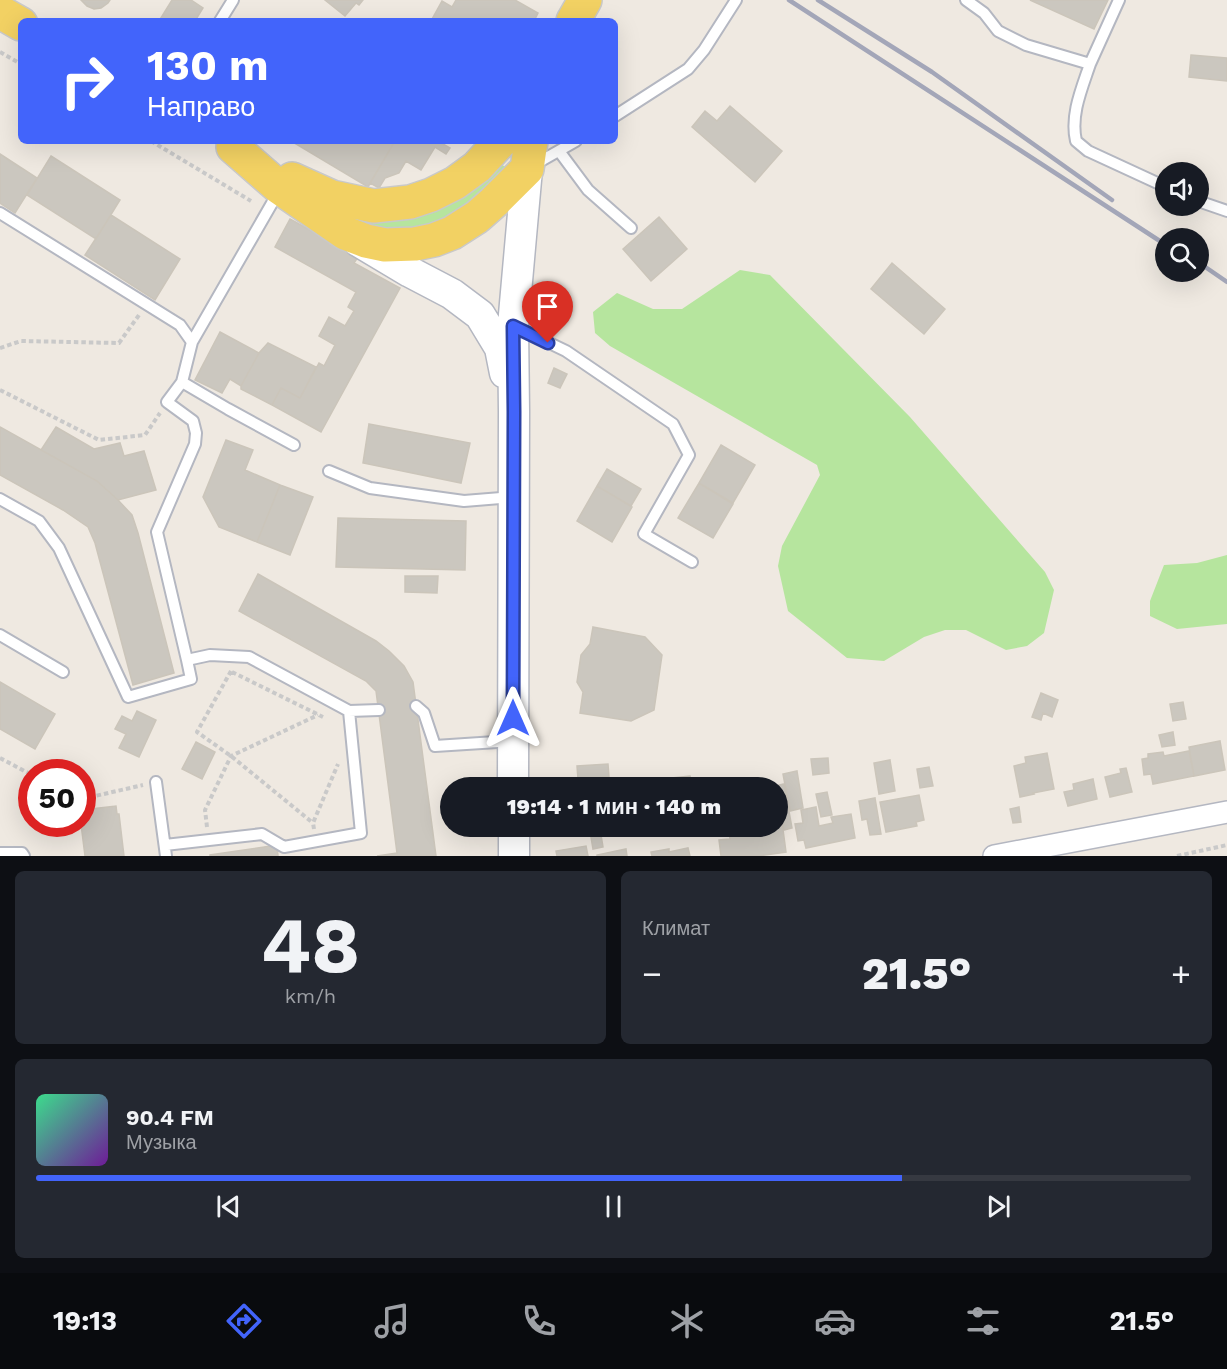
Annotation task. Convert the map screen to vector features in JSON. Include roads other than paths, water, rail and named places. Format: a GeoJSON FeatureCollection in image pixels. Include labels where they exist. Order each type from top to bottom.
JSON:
{"type":"FeatureCollection","features":[{"type":"Feature","properties":{"kind":"main road"},"geometry":{"type":"LineString","coordinates":[[575,18],[585,0]]}},
{"type":"Feature","properties":{"kind":"main road"},"geometry":{"type":"LineString","coordinates":[[228,144],[306,186],[332,197],[374,206],[410,202],[431,195],[455,183],[477,167],[498,144]]}},
{"type":"Feature","properties":{"kind":"main road"},"geometry":{"type":"LineString","coordinates":[[228,144],[274,199],[345,233],[366,241],[385,244],[415,244],[452,233],[477,218],[539,154]]}},
{"type":"Feature","properties":{"kind":"main road"},"geometry":{"type":"LineString","coordinates":[[513,777],[513,326],[539,154]]}},
{"type":"Feature","properties":{"kind":"main road"},"geometry":{"type":"LineString","coordinates":[[345,233],[410,272],[453,294],[480,315],[500,348],[514,412]]}},
{"type":"Feature","properties":{"kind":"main road"},"geometry":{"type":"LineString","coordinates":[[514,837],[514,856]]}},
{"type":"Feature","properties":{"kind":"street"},"geometry":{"type":"LineString","coordinates":[[994,856],[1227,812]]}},
{"type":"Feature","properties":{"kind":"lane"},"geometry":{"type":"LineString","coordinates":[[222,18],[233,0]]}},
{"type":"Feature","properties":{"kind":"lane"},"geometry":{"type":"LineString","coordinates":[[618,114],[688,69],[704,50],[736,0]]}},
{"type":"Feature","properties":{"kind":"lane"},"geometry":{"type":"LineString","coordinates":[[966,0],[984,13],[998,31],[1026,45],[1090,64]]}},
{"type":"Feature","properties":{"kind":"lane"},"geometry":{"type":"LineString","coordinates":[[1119,0],[1090,64],[1073,128],[1076,141],[1089,151],[1155,182]]}},
{"type":"Feature","properties":{"kind":"lane"},"geometry":{"type":"LineString","coordinates":[[539,154],[567,144]]}},
{"type":"Feature","properties":{"kind":"lane"},"geometry":{"type":"LineString","coordinates":[[539,154],[588,190],[632,228]]}},
{"type":"Feature","properties":{"kind":"lane"},"geometry":{"type":"LineString","coordinates":[[0,499],[39,521],[59,548],[128,697],[191,679],[157,532],[195,444],[196,433],[193,421],[167,402],[182,382],[192,342],[274,199]]}},
{"type":"Feature","properties":{"kind":"lane"},"geometry":{"type":"LineString","coordinates":[[1209,205],[1227,211]]}},
{"type":"Feature","properties":{"kind":"lane"},"geometry":{"type":"LineString","coordinates":[[0,213],[180,326],[192,342]]}},
{"type":"Feature","properties":{"kind":"lane"},"geometry":{"type":"LineString","coordinates":[[513,326],[566,351],[673,424],[689,455],[644,534],[692,562]]}},
{"type":"Feature","properties":{"kind":"lane"},"geometry":{"type":"LineString","coordinates":[[182,382],[228,410],[294,445]]}},
{"type":"Feature","properties":{"kind":"lane"},"geometry":{"type":"LineString","coordinates":[[329,471],[370,488],[382,490],[464,501],[513,497]]}},
{"type":"Feature","properties":{"kind":"lane"},"geometry":{"type":"LineString","coordinates":[[0,635],[63,672]]}},
{"type":"Feature","properties":{"kind":"lane"},"geometry":{"type":"LineString","coordinates":[[187,660],[210,656],[249,657],[349,711],[379,710]]}},
{"type":"Feature","properties":{"kind":"lane"},"geometry":{"type":"LineString","coordinates":[[416,706],[424,713],[435,746],[513,741]]}},
{"type":"Feature","properties":{"kind":"lane"},"geometry":{"type":"LineString","coordinates":[[156,782],[166,850],[208,840],[262,834],[284,847],[361,833],[349,711]]}},
{"type":"Feature","properties":{"kind":"lane"},"geometry":{"type":"LineString","coordinates":[[0,853],[22,853],[24,856]]}},
{"type":"Feature","properties":{"kind":"railway"},"geometry":{"type":"LineString","coordinates":[[789,0],[1155,238]]}},
{"type":"Feature","properties":{"kind":"railway"},"geometry":{"type":"LineString","coordinates":[[818,0],[932,72],[1112,200]]}},
{"type":"Feature","properties":{"kind":"railway"},"geometry":{"type":"LineString","coordinates":[[1209,270],[1227,282]]}}]}
